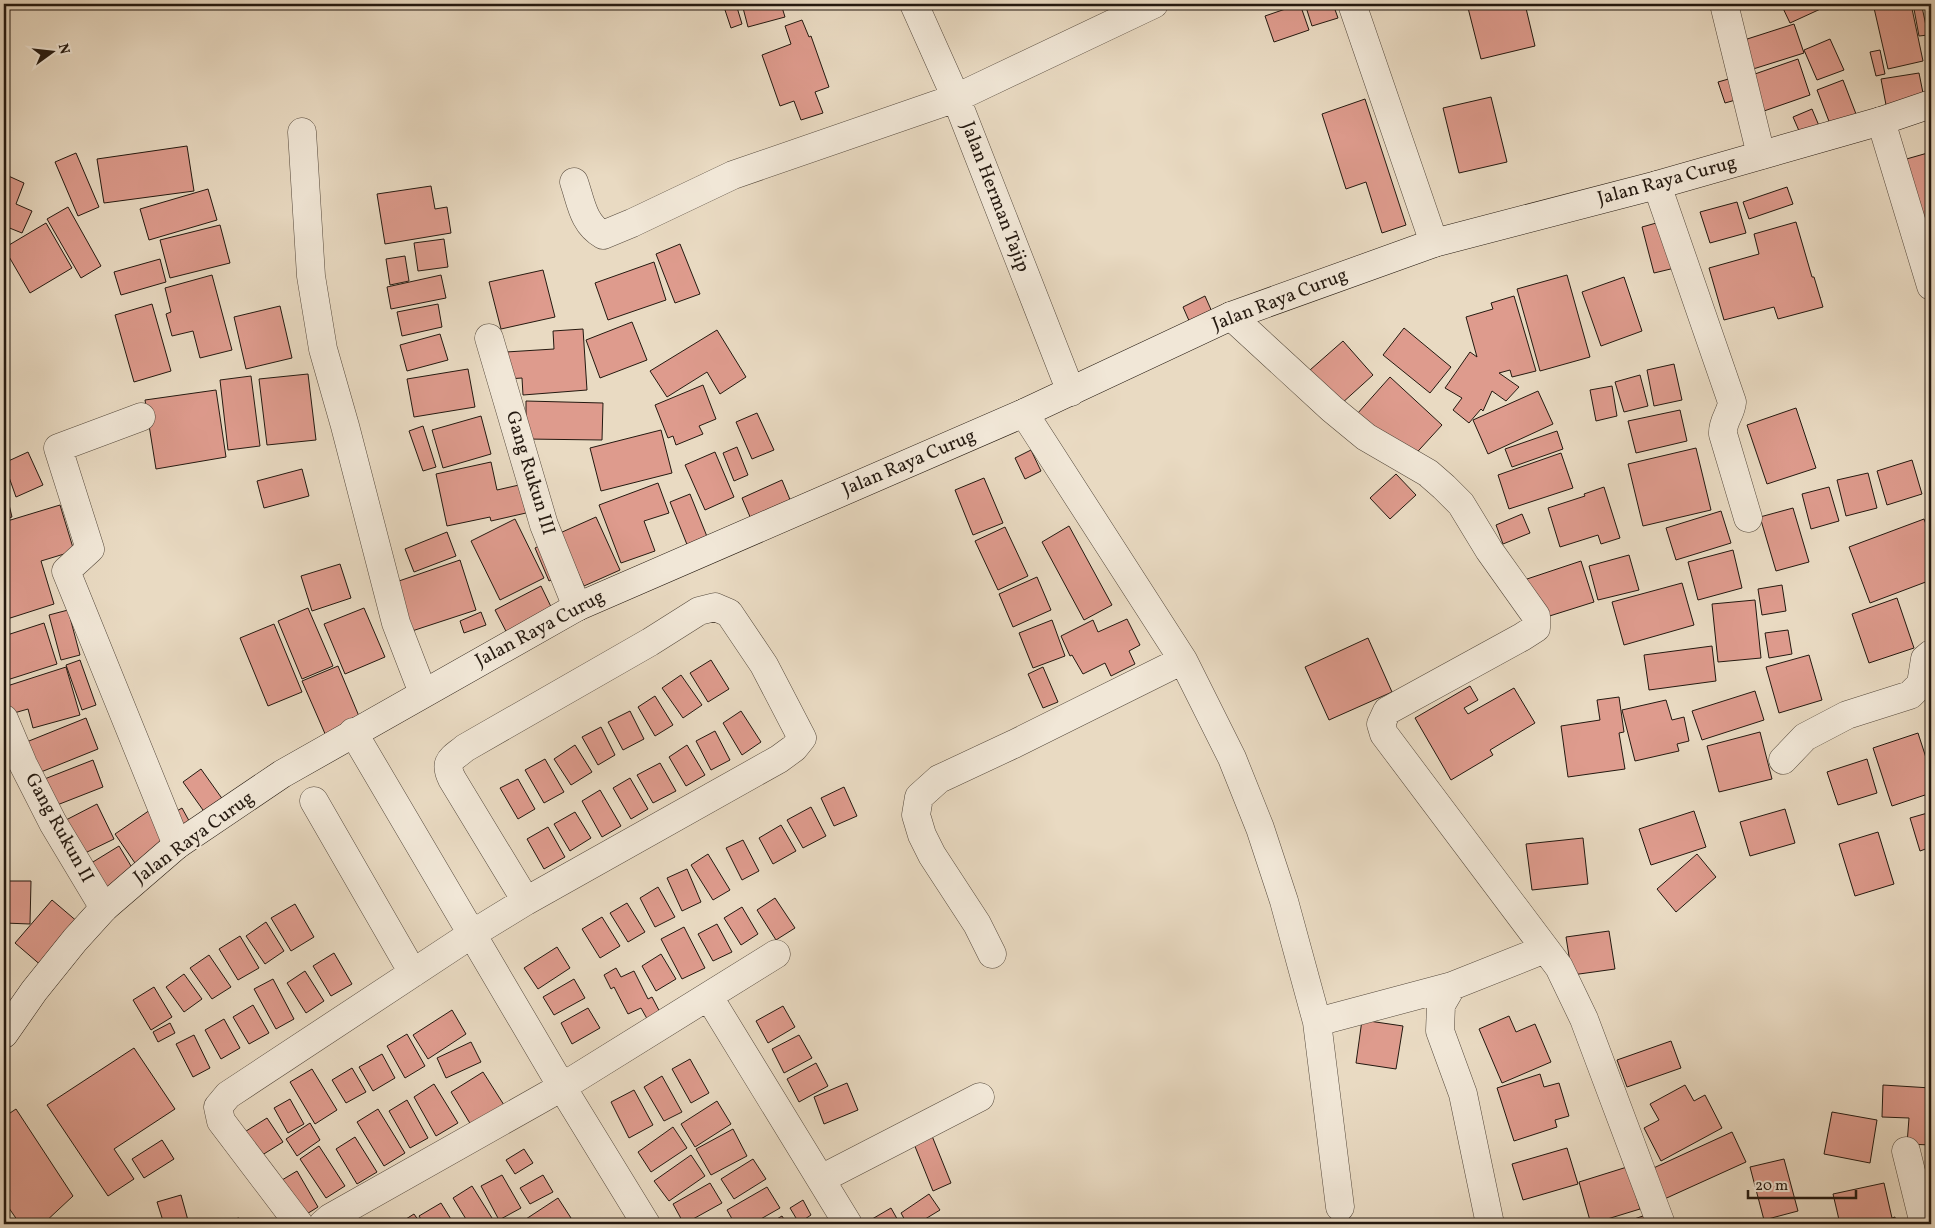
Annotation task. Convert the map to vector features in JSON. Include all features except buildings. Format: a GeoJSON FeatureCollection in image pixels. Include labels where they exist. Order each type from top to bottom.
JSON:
{"type":"FeatureCollection","features":[{"type":"Feature","properties":{"kind":"street","name":"Jalan Herman Tajip"},"geometry":{"type":"LineString","coordinates":[[914,4],[956,98],[1071,392]]}},
{"type":"Feature","properties":{"kind":"street"},"geometry":{"type":"LineString","coordinates":[[574,182],[586,220],[594,230],[603,235],[632,224],[733,175],[956,98],[1154,4]]}},
{"type":"Feature","properties":{"kind":"street"},"geometry":{"type":"LineString","coordinates":[[1352,4],[1434,244]]}},
{"type":"Feature","properties":{"kind":"street"},"geometry":{"type":"LineString","coordinates":[[1724,4],[1761,155]]}},
{"type":"Feature","properties":{"kind":"street","name":"Jalan Raya Curug"},"geometry":{"type":"LineString","coordinates":[[4,1034],[34,991],[75,940],[104,908],[177,845],[282,774],[577,606],[1024,414],[1231,316],[1434,244],[1657,185],[1881,121],[1931,104]]}},
{"type":"Feature","properties":{"kind":"street"},"geometry":{"type":"LineString","coordinates":[[1881,121],[1931,286]]}},
{"type":"Feature","properties":{"kind":"street"},"geometry":{"type":"LineString","coordinates":[[302,132],[311,276],[324,349],[396,623],[423,693]]}},
{"type":"Feature","properties":{"kind":"street"},"geometry":{"type":"LineString","coordinates":[[1657,185],[1732,402],[1732,410],[1724,421],[1723,434],[1748,518]]}},
{"type":"Feature","properties":{"kind":"street"},"geometry":{"type":"LineString","coordinates":[[1231,316],[1332,409],[1366,437],[1428,473],[1450,493],[1461,504],[1536,616],[1536,628],[1387,711],[1381,724],[1384,734],[1559,967],[1584,1019],[1661,1224]]}},
{"type":"Feature","properties":{"kind":"street","name":"Gang Rukun III"},"geometry":{"type":"LineString","coordinates":[[489,338],[544,525],[577,606]]}},
{"type":"Feature","properties":{"kind":"street"},"geometry":{"type":"LineString","coordinates":[[1024,414],[1183,660],[1232,758],[1260,828],[1284,901],[1317,1022],[1340,1207]]}},
{"type":"Feature","properties":{"kind":"street"},"geometry":{"type":"LineString","coordinates":[[140,416],[58,448],[90,549],[66,571],[177,845]]}},
{"type":"Feature","properties":{"kind":"street"},"geometry":{"type":"LineString","coordinates":[[299,1224],[221,1121],[218,1107],[228,1095],[472,934],[526,901],[794,748],[802,738],[764,665],[729,613],[715,607],[699,611],[465,748],[449,762],[447,769],[452,779],[526,901]]}},
{"type":"Feature","properties":{"kind":"street"},"geometry":{"type":"LineString","coordinates":[[1783,760],[1805,737],[1847,714],[1876,707],[1910,695],[1922,684],[1925,659],[1931,654]]}},
{"type":"Feature","properties":{"kind":"street"},"geometry":{"type":"LineString","coordinates":[[992,954],[978,924],[932,854],[922,835],[916,815],[919,797],[938,779],[1183,660]]}},
{"type":"Feature","properties":{"kind":"street","name":"Gang Rukun II"},"geometry":{"type":"LineString","coordinates":[[4,719],[23,764],[53,823],[104,908]]}},
{"type":"Feature","properties":{"kind":"street"},"geometry":{"type":"LineString","coordinates":[[353,732],[562,1087],[646,1224]]}},
{"type":"Feature","properties":{"kind":"street"},"geometry":{"type":"LineString","coordinates":[[314,801],[413,973]]}},
{"type":"Feature","properties":{"kind":"street"},"geometry":{"type":"LineString","coordinates":[[1317,1022],[1452,986],[1545,949]]}},
{"type":"Feature","properties":{"kind":"street"},"geometry":{"type":"LineString","coordinates":[[323,1224],[330,1218],[562,1087],[709,998],[776,954]]}},
{"type":"Feature","properties":{"kind":"street"},"geometry":{"type":"LineString","coordinates":[[1452,986],[1441,1005],[1440,1032],[1462,1094],[1490,1224]]}},
{"type":"Feature","properties":{"kind":"street"},"geometry":{"type":"LineString","coordinates":[[709,998],[848,1224]]}},
{"type":"Feature","properties":{"kind":"street"},"geometry":{"type":"LineString","coordinates":[[821,1179],[980,1097]]}},
{"type":"Feature","properties":{"kind":"street"},"geometry":{"type":"LineString","coordinates":[[1906,1151],[1924,1224]]}}]}
